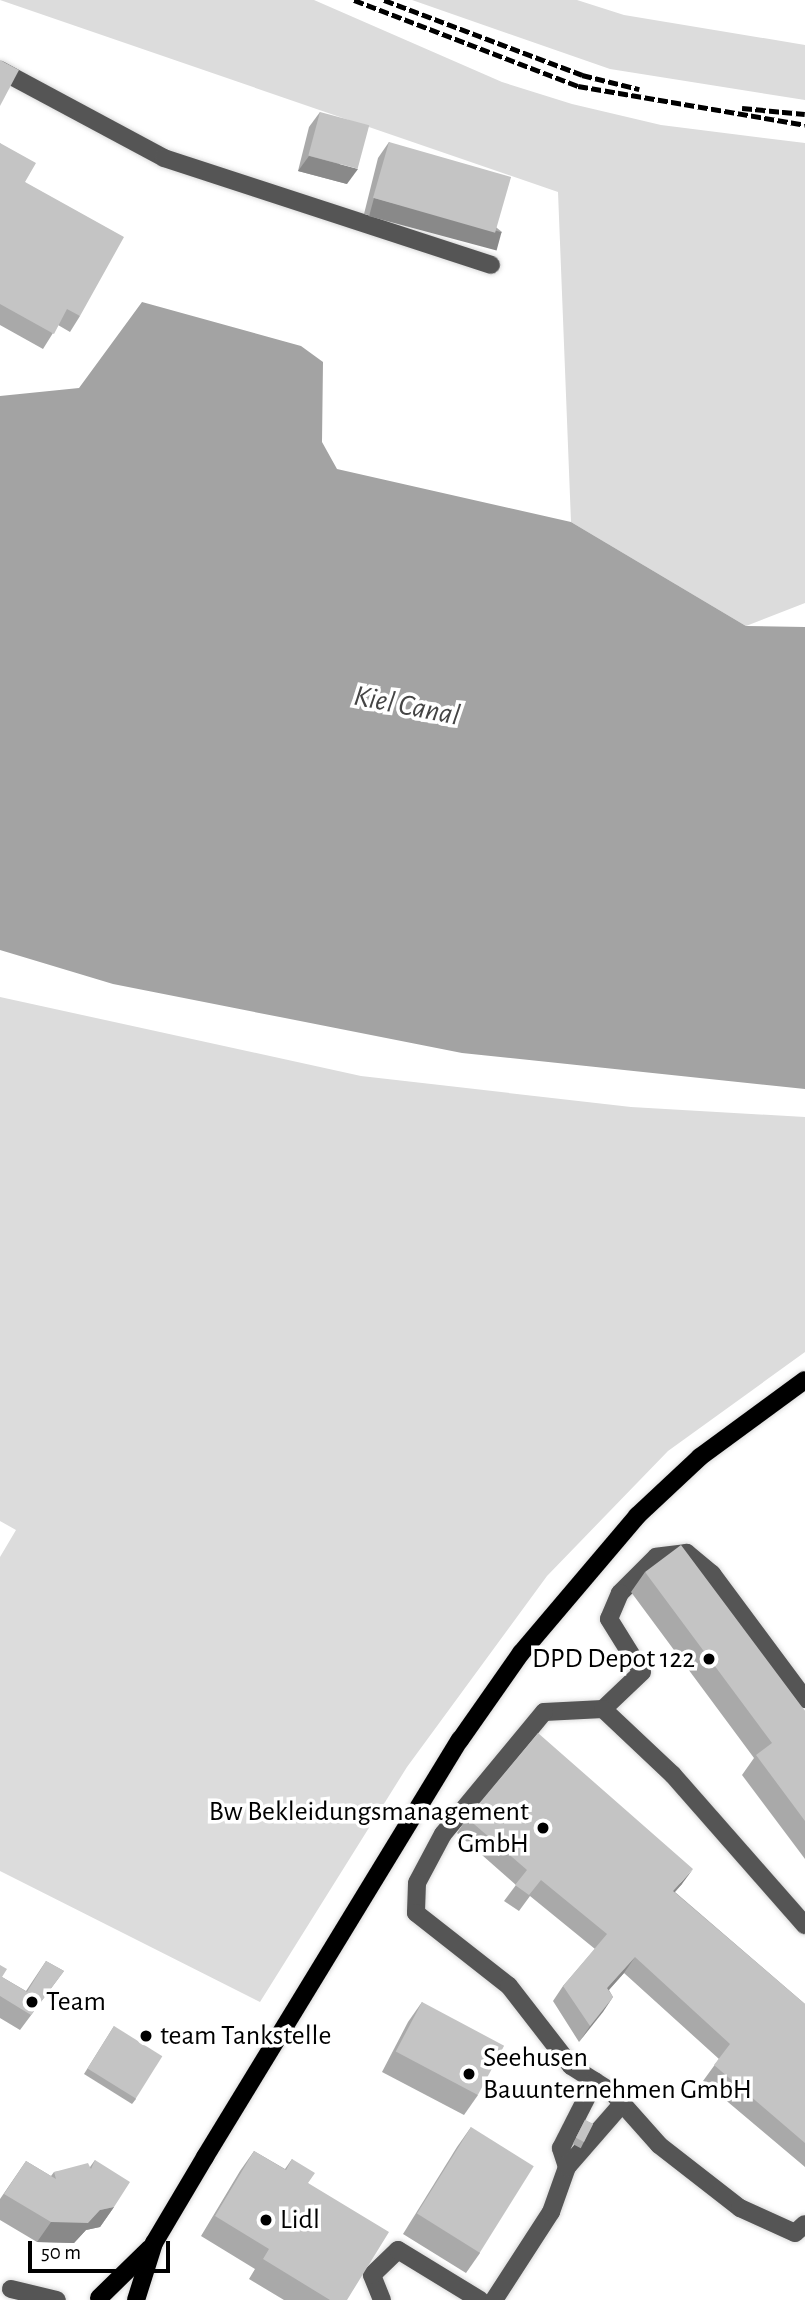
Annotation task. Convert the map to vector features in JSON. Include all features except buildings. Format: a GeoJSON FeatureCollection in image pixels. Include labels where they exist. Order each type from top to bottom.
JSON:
{"type":"FeatureCollection","features":[{"type":"Feature","properties":{"kind":"main road"},"geometry":{"type":"LineString","coordinates":[[136,2300],[155,2243],[453,1751],[521,1653],[637,1516],[700,1457],[805,1380]]}},
{"type":"Feature","properties":{"kind":"main road"},"geometry":{"type":"LineString","coordinates":[[100,2299],[155,2243]]}},
{"type":"Feature","properties":{"kind":"street"},"geometry":{"type":"LineString","coordinates":[[0,70],[164,158],[491,265]]}},
{"type":"Feature","properties":{"kind":"street"},"geometry":{"type":"LineString","coordinates":[[805,1699],[712,1574],[687,1553],[656,1557],[620,1593],[609,1619],[642,1672],[603,1709],[544,1713],[443,1834],[417,1883],[416,1913],[509,1986],[571,2066],[595,2081],[622,2104],[659,2146],[740,2208],[795,2233],[805,2224]]}},
{"type":"Feature","properties":{"kind":"street"},"geometry":{"type":"LineString","coordinates":[[603,1709],[673,1775],[805,1925]]}},
{"type":"Feature","properties":{"kind":"street"},"geometry":{"type":"LineString","coordinates":[[567,2167],[561,2147],[595,2081]]}},
{"type":"Feature","properties":{"kind":"street"},"geometry":{"type":"LineString","coordinates":[[494,2300],[551,2212],[567,2167],[622,2104]]}},
{"type":"Feature","properties":{"kind":"street"},"geometry":{"type":"LineString","coordinates":[[382,2300],[372,2275],[398,2250],[480,2300]]}},
{"type":"Feature","properties":{"kind":"street"},"geometry":{"type":"LineString","coordinates":[[6,2285],[28,2300]]}},
{"type":"Feature","properties":{"kind":"street"},"geometry":{"type":"LineString","coordinates":[[6,2285],[57,2300]]}},
{"type":"Feature","properties":{"kind":"shaded area"},"geometry":{"type":"Polygon","coordinates":[[[0,0],[314,0],[502,82],[572,104],[661,125],[805,143],[805,603],[746,626],[571,522],[558,192],[0,0]]]}},
{"type":"Feature","properties":{"kind":"shaded area"},"geometry":{"type":"Polygon","coordinates":[[[412,0],[577,0],[624,15],[805,45],[805,100],[610,69],[412,0]]]}},
{"type":"Feature","properties":{"kind":"shaded area"},"geometry":{"type":"Polygon","coordinates":[[[0,997],[361,1076],[631,1107],[805,1117],[805,1352],[668,1451],[547,1576],[407,1767],[260,2002],[0,1871],[0,1557],[16,1530],[0,1521],[0,997]]]}},
{"type":"Feature","properties":{"kind":"water","name":"Kiel Canal"},"geometry":{"type":"Polygon","coordinates":[[[142,302],[301,346],[323,362],[322,442],[337,469],[571,522],[746,626],[805,627],[805,1089],[462,1053],[113,984],[0,950],[0,396],[79,388],[142,302]]]}},
{"type":"Feature","properties":{"kind":"railway"},"geometry":{"type":"LineString","coordinates":[[354,0],[578,86],[805,125]]}},
{"type":"Feature","properties":{"kind":"railway"},"geometry":{"type":"LineString","coordinates":[[384,0],[582,75],[639,89]]}},
{"type":"Feature","properties":{"kind":"railway"},"geometry":{"type":"LineString","coordinates":[[742,108],[805,114]]}},
{"type":"Feature","properties":{"kind":"place","name":"DPD Depot 122"},"geometry":{"type":"Point","coordinates":[709,1659]}},
{"type":"Feature","properties":{"kind":"place","name":"Bw Bekleidungsmanagement GmbH"},"geometry":{"type":"Point","coordinates":[543,1828]}},
{"type":"Feature","properties":{"kind":"place","name":"Team"},"geometry":{"type":"Point","coordinates":[32,2002]}},
{"type":"Feature","properties":{"kind":"place","name":"team Tankstelle"},"geometry":{"type":"Point","coordinates":[146,2036]}},
{"type":"Feature","properties":{"kind":"place","name":"Seehusen Bauunternehmen GmbH"},"geometry":{"type":"Point","coordinates":[469,2074]}},
{"type":"Feature","properties":{"kind":"place","name":"Lidl"},"geometry":{"type":"Point","coordinates":[266,2220]}}]}
